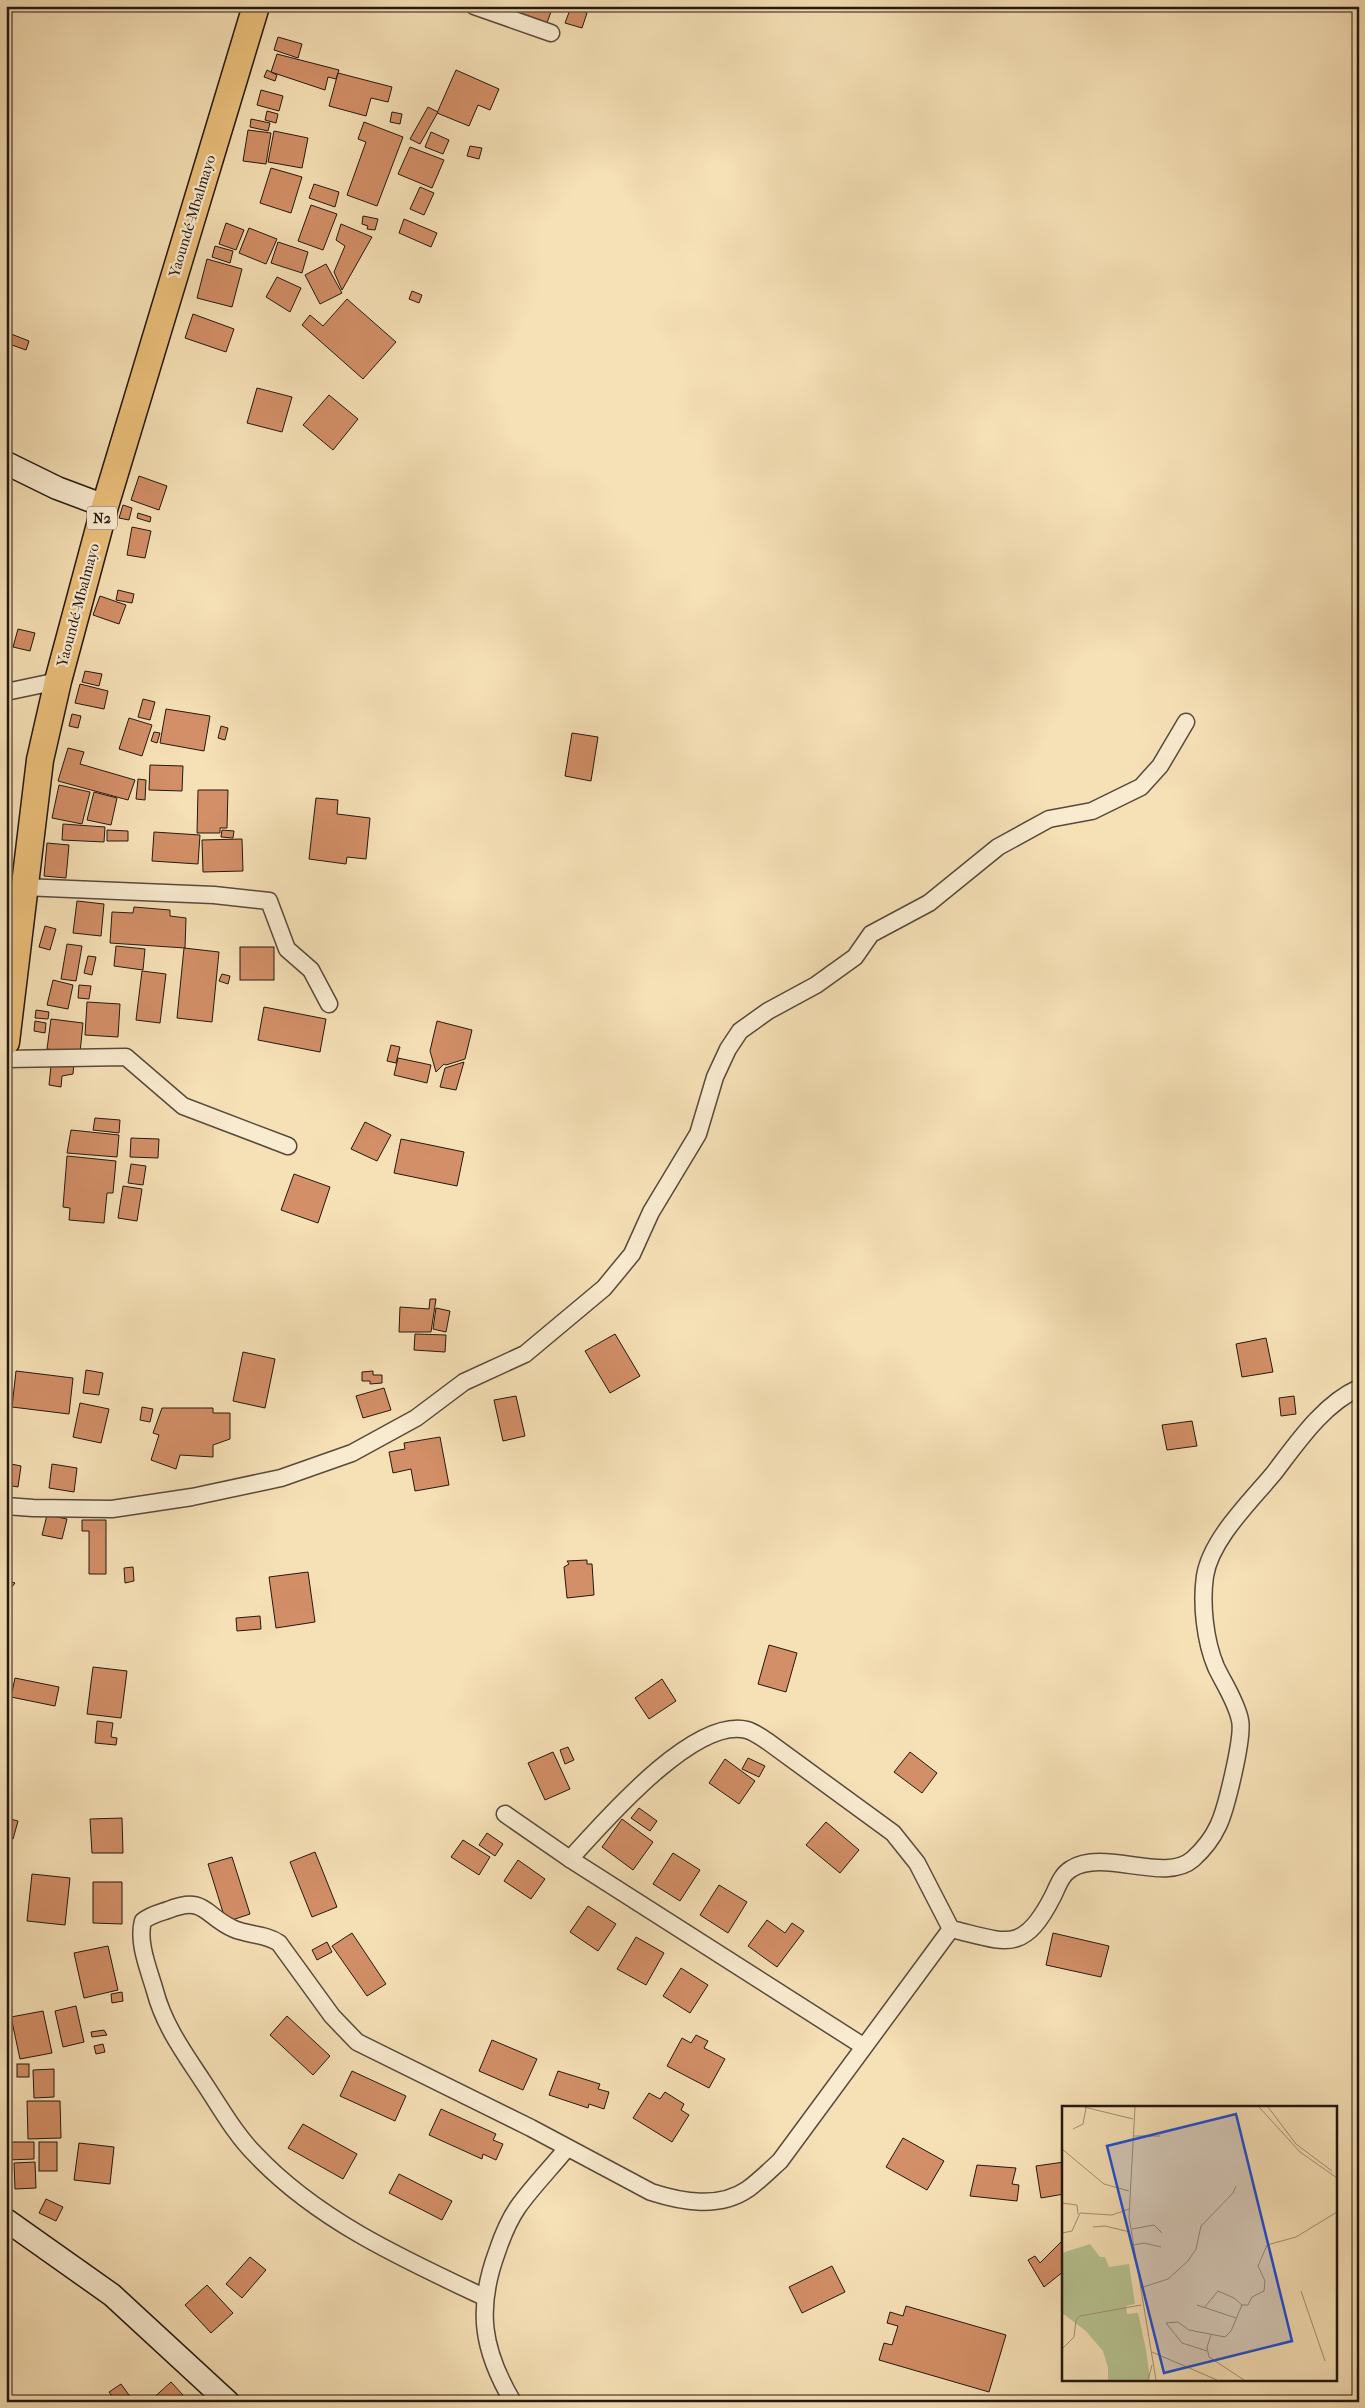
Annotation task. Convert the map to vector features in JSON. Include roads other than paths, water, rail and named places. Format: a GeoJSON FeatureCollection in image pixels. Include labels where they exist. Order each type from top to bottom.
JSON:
{"type":"FeatureCollection","features":[{"type":"Feature","properties":{"kind":"highway","name":"Yaoundé-Mbalmayo"},"geometry":{"type":"LineString","coordinates":[[6,1042],[13,914],[23,887],[40,760],[58,681],[105,506],[256,6]]}},
{"type":"Feature","properties":{"kind":"main road"},"geometry":{"type":"LineString","coordinates":[[6,463],[57,488],[105,506]]}},
{"type":"Feature","properties":{"kind":"main road"},"geometry":{"type":"LineString","coordinates":[[6,2220],[112,2295],[228,2402]]}},
{"type":"Feature","properties":{"kind":"street"},"geometry":{"type":"LineString","coordinates":[[474,6],[552,33]]}},
{"type":"Feature","properties":{"kind":"street"},"geometry":{"type":"LineString","coordinates":[[6,692],[58,681]]}},
{"type":"Feature","properties":{"kind":"street"},"geometry":{"type":"LineString","coordinates":[[6,1506],[112,1509],[192,1497],[282,1478],[352,1453],[416,1418],[464,1382],[525,1354],[604,1288],[632,1254],[651,1212],[698,1134],[715,1078],[728,1049],[740,1031],[768,1011],[816,985],[847,963],[855,957],[871,934],[929,903],[998,847],[1049,819],[1092,811],[1141,786],[1160,766],[1186,722]]}},
{"type":"Feature","properties":{"kind":"street"},"geometry":{"type":"LineString","coordinates":[[23,887],[214,895],[269,901],[288,949],[311,970],[330,1004]]}},
{"type":"Feature","properties":{"kind":"street"},"geometry":{"type":"LineString","coordinates":[[6,1059],[126,1057],[183,1106],[288,1146]]}},
{"type":"Feature","properties":{"kind":"street"},"geometry":{"type":"LineString","coordinates":[[950,1929],[1004,1941],[1014,1940],[1032,1930],[1053,1897],[1061,1879],[1072,1868],[1100,1864],[1132,1864],[1171,1869],[1185,1866],[1209,1843],[1220,1824],[1241,1740],[1241,1722],[1215,1664],[1204,1609],[1205,1575],[1214,1548],[1304,1434],[1344,1395],[1359,1388]]}},
{"type":"Feature","properties":{"kind":"street"},"geometry":{"type":"LineString","coordinates":[[570,1859],[611,1814],[667,1762],[702,1738],[729,1730],[747,1730],[767,1741],[893,1833],[918,1863],[950,1929]]}},
{"type":"Feature","properties":{"kind":"street"},"geometry":{"type":"LineString","coordinates":[[505,1814],[570,1859],[863,2046]]}},
{"type":"Feature","properties":{"kind":"street"},"geometry":{"type":"LineString","coordinates":[[484,2297],[424,2269],[348,2228],[292,2188],[253,2153],[171,2033],[160,2010],[145,1957],[141,1927],[143,1921],[185,1903],[194,1904],[235,1930],[273,1939],[279,1943],[332,2016],[357,2042],[651,2192],[670,2198],[707,2202],[723,2200],[748,2189],[780,2161],[950,1929]]}},
{"type":"Feature","properties":{"kind":"street"},"geometry":{"type":"LineString","coordinates":[[513,2402],[488,2344],[484,2324],[484,2297],[500,2244],[514,2214],[568,2148]]}}]}
